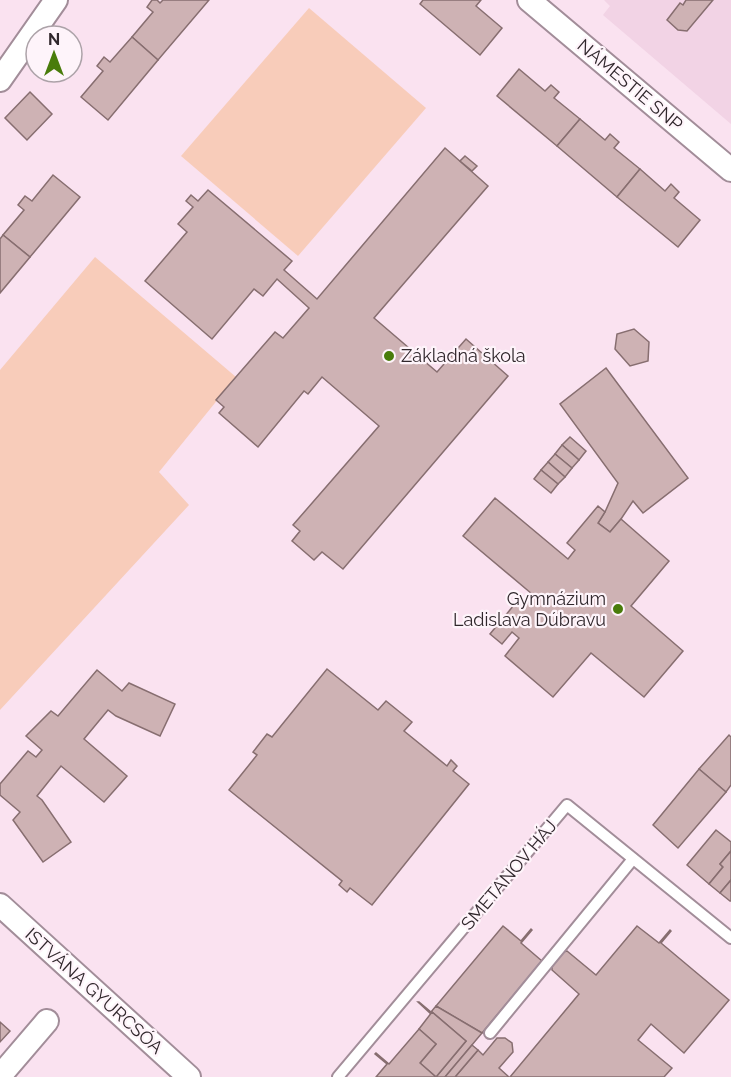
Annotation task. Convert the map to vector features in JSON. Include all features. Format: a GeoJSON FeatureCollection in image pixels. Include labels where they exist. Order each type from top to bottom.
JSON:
{"type":"FeatureCollection","features":[{"type":"Feature","properties":{"kind":"street"},"geometry":{"type":"LineString","coordinates":[[0,80],[56,0]]}},
{"type":"Feature","properties":{"kind":"street","name":"NÁMESTIE SNP"},"geometry":{"type":"LineString","coordinates":[[529,0],[731,170]]}},
{"type":"Feature","properties":{"kind":"street","name":"ISTVÁNA GYURCSÓA"},"geometry":{"type":"LineString","coordinates":[[0,905],[189,1077]]}},
{"type":"Feature","properties":{"kind":"street"},"geometry":{"type":"LineString","coordinates":[[0,1076],[47,1021]]}},
{"type":"Feature","properties":{"kind":"lane","name":"SMETANOV HÁJ"},"geometry":{"type":"LineString","coordinates":[[338,1077],[567,805],[731,938]]}},
{"type":"Feature","properties":{"kind":"lane"},"geometry":{"type":"LineString","coordinates":[[490,1033],[633,859]]}},
{"type":"Feature","properties":{"kind":"shaded area"},"geometry":{"type":"Polygon","coordinates":[[[604,0],[731,0],[731,124],[603,15],[610,6],[604,0]]]}},
{"type":"Feature","properties":{"kind":"shaded area"},"geometry":{"type":"Polygon","coordinates":[[[309,8],[426,108],[298,256],[181,156],[309,8]]]}},
{"type":"Feature","properties":{"kind":"shaded area"},"geometry":{"type":"Polygon","coordinates":[[[95,257],[236,377],[159,472],[189,505],[0,710],[0,370],[95,257]]]}},
{"type":"Feature","properties":{"kind":"building"},"geometry":{"type":"Polygon","coordinates":[[[152,0],[160,3],[163,0],[209,0],[158,60],[132,37],[153,12],[147,7],[152,0]]]}},
{"type":"Feature","properties":{"kind":"building"},"geometry":{"type":"Polygon","coordinates":[[[423,0],[481,0],[476,6],[502,28],[480,55],[420,4],[423,0]]]}},
{"type":"Feature","properties":{"kind":"building"},"geometry":{"type":"Polygon","coordinates":[[[686,0],[713,0],[687,31],[678,30],[667,20],[680,3],[683,5],[686,0]]]}},
{"type":"Feature","properties":{"kind":"building"},"geometry":{"type":"Polygon","coordinates":[[[132,37],[158,60],[108,120],[81,97],[103,71],[97,66],[104,57],[110,62],[132,37]]]}},
{"type":"Feature","properties":{"kind":"building"},"geometry":{"type":"Polygon","coordinates":[[[519,69],[545,91],[551,85],[559,92],[554,98],[580,119],[557,146],[497,96],[519,69]]]}},
{"type":"Feature","properties":{"kind":"building"},"geometry":{"type":"Polygon","coordinates":[[[30,92],[52,114],[27,140],[5,118],[30,92]]]}},
{"type":"Feature","properties":{"kind":"building"},"geometry":{"type":"Polygon","coordinates":[[[580,119],[605,140],[610,134],[619,142],[614,148],[640,169],[617,197],[557,146],[580,119]]]}},
{"type":"Feature","properties":{"kind":"building"},"geometry":{"type":"Polygon","coordinates":[[[445,148],[488,186],[374,318],[437,372],[466,339],[508,376],[343,569],[322,552],[314,560],[292,541],[300,531],[293,525],[379,426],[322,377],[308,394],[304,391],[258,447],[219,413],[224,407],[216,400],[275,332],[283,338],[309,308],[277,279],[263,296],[254,289],[212,339],[145,281],[187,232],[178,224],[193,207],[186,201],[191,195],[198,201],[208,190],[292,261],[284,270],[317,299],[445,148]]]}},
{"type":"Feature","properties":{"kind":"building"},"geometry":{"type":"Polygon","coordinates":[[[465,156],[477,166],[472,171],[460,161],[465,156]]]}},
{"type":"Feature","properties":{"kind":"building"},"geometry":{"type":"Polygon","coordinates":[[[640,169],[665,191],[671,184],[679,192],[674,198],[700,220],[678,247],[617,197],[640,169]]]}},
{"type":"Feature","properties":{"kind":"building"},"geometry":{"type":"Polygon","coordinates":[[[53,175],[80,197],[30,257],[3,235],[24,210],[18,205],[25,196],[32,201],[53,175]]]}},
{"type":"Feature","properties":{"kind":"building"},"geometry":{"type":"Polygon","coordinates":[[[3,235],[30,257],[0,293],[0,239],[3,235]]]}},
{"type":"Feature","properties":{"kind":"building"},"geometry":{"type":"Polygon","coordinates":[[[634,329],[649,342],[648,361],[630,366],[615,349],[617,334],[634,329]]]}},
{"type":"Feature","properties":{"kind":"building"},"geometry":{"type":"Polygon","coordinates":[[[606,368],[688,478],[643,513],[633,501],[610,532],[598,523],[618,483],[560,404],[606,368]]]}},
{"type":"Feature","properties":{"kind":"building"},"geometry":{"type":"Polygon","coordinates":[[[570,437],[586,451],[579,460],[562,445],[570,437]]]}},
{"type":"Feature","properties":{"kind":"building"},"geometry":{"type":"Polygon","coordinates":[[[562,445],[579,460],[572,468],[555,454],[562,445]]]}},
{"type":"Feature","properties":{"kind":"building"},"geometry":{"type":"Polygon","coordinates":[[[555,454],[572,468],[565,477],[548,462],[555,454]]]}},
{"type":"Feature","properties":{"kind":"building"},"geometry":{"type":"Polygon","coordinates":[[[548,462],[565,477],[558,484],[541,470],[548,462]]]}},
{"type":"Feature","properties":{"kind":"building"},"geometry":{"type":"Polygon","coordinates":[[[541,470],[558,484],[551,493],[534,479],[541,470]]]}},
{"type":"Feature","properties":{"kind":"building"},"geometry":{"type":"Polygon","coordinates":[[[495,498],[568,559],[575,550],[567,543],[598,506],[605,512],[598,523],[610,532],[621,519],[669,561],[631,606],[683,651],[644,697],[591,653],[553,697],[505,656],[519,638],[512,632],[502,644],[490,634],[519,599],[524,603],[532,594],[463,536],[495,498]]]}},
{"type":"Feature","properties":{"kind":"building"},"geometry":{"type":"Polygon","coordinates":[[[327,669],[378,710],[386,701],[412,722],[404,731],[447,766],[451,760],[457,766],[453,771],[469,784],[372,905],[350,888],[347,892],[339,885],[342,881],[229,790],[257,755],[253,752],[267,734],[272,737],[327,669]]]}},
{"type":"Feature","properties":{"kind":"building"},"geometry":{"type":"Polygon","coordinates":[[[97,670],[122,691],[129,683],[175,704],[160,736],[108,710],[84,739],[127,776],[104,802],[61,766],[37,796],[71,842],[43,862],[13,820],[20,812],[0,795],[0,784],[28,751],[36,757],[42,750],[26,736],[51,711],[58,716],[97,670]]]}},
{"type":"Feature","properties":{"kind":"building"},"geometry":{"type":"Polygon","coordinates":[[[729,735],[731,737],[731,785],[726,792],[699,769],[729,735]]]}},
{"type":"Feature","properties":{"kind":"building"},"geometry":{"type":"Polygon","coordinates":[[[699,769],[726,792],[678,848],[653,825],[699,769]]]}},
{"type":"Feature","properties":{"kind":"building"},"geometry":{"type":"Polygon","coordinates":[[[716,830],[731,842],[731,851],[720,864],[723,867],[709,884],[687,865],[716,830]]]}},
{"type":"Feature","properties":{"kind":"building"},"geometry":{"type":"Polygon","coordinates":[[[731,851],[731,880],[720,893],[709,884],[723,867],[720,864],[731,851]]]}},
{"type":"Feature","properties":{"kind":"building"},"geometry":{"type":"Polygon","coordinates":[[[731,880],[731,901],[730,901],[720,893],[731,880]]]}},
{"type":"Feature","properties":{"kind":"building"},"geometry":{"type":"Polygon","coordinates":[[[503,926],[521,941],[531,929],[521,943],[542,961],[482,1033],[436,1006],[503,926]]]}},
{"type":"Feature","properties":{"kind":"building"},"geometry":{"type":"Polygon","coordinates":[[[637,926],[659,943],[670,930],[661,943],[729,1000],[684,1053],[651,1024],[638,1040],[672,1068],[664,1077],[510,1077],[579,994],[552,970],[552,962],[559,953],[567,951],[596,975],[637,926]]]}},
{"type":"Feature","properties":{"kind":"building"},"geometry":{"type":"Polygon","coordinates":[[[418,1002],[431,1012],[436,1006],[482,1033],[445,1077],[436,1077],[466,1041],[418,1002]]]}},
{"type":"Feature","properties":{"kind":"building"},"geometry":{"type":"Polygon","coordinates":[[[432,1012],[466,1041],[436,1077],[420,1063],[436,1044],[419,1029],[432,1012]]]}},
{"type":"Feature","properties":{"kind":"building"},"geometry":{"type":"Polygon","coordinates":[[[0,1022],[10,1031],[0,1042],[0,1022]]]}},
{"type":"Feature","properties":{"kind":"building"},"geometry":{"type":"Polygon","coordinates":[[[419,1029],[436,1044],[420,1063],[436,1077],[376,1077],[387,1064],[375,1054],[389,1064],[419,1029]]]}},
{"type":"Feature","properties":{"kind":"building"},"geometry":{"type":"Polygon","coordinates":[[[497,1038],[505,1038],[512,1043],[513,1052],[499,1068],[509,1077],[455,1077],[478,1050],[483,1055],[497,1038]]]}},
{"type":"Feature","properties":{"kind":"building"},"geometry":{"type":"Polygon","coordinates":[[[472,1045],[478,1050],[455,1077],[445,1077],[472,1045]]]}},
{"type":"Feature","properties":{"kind":"place","name":"Základná škola"},"geometry":{"type":"Point","coordinates":[389,356]}},
{"type":"Feature","properties":{"kind":"place","name":"Gymnázium Ladislava Dúbravu"},"geometry":{"type":"Point","coordinates":[618,609]}}]}
